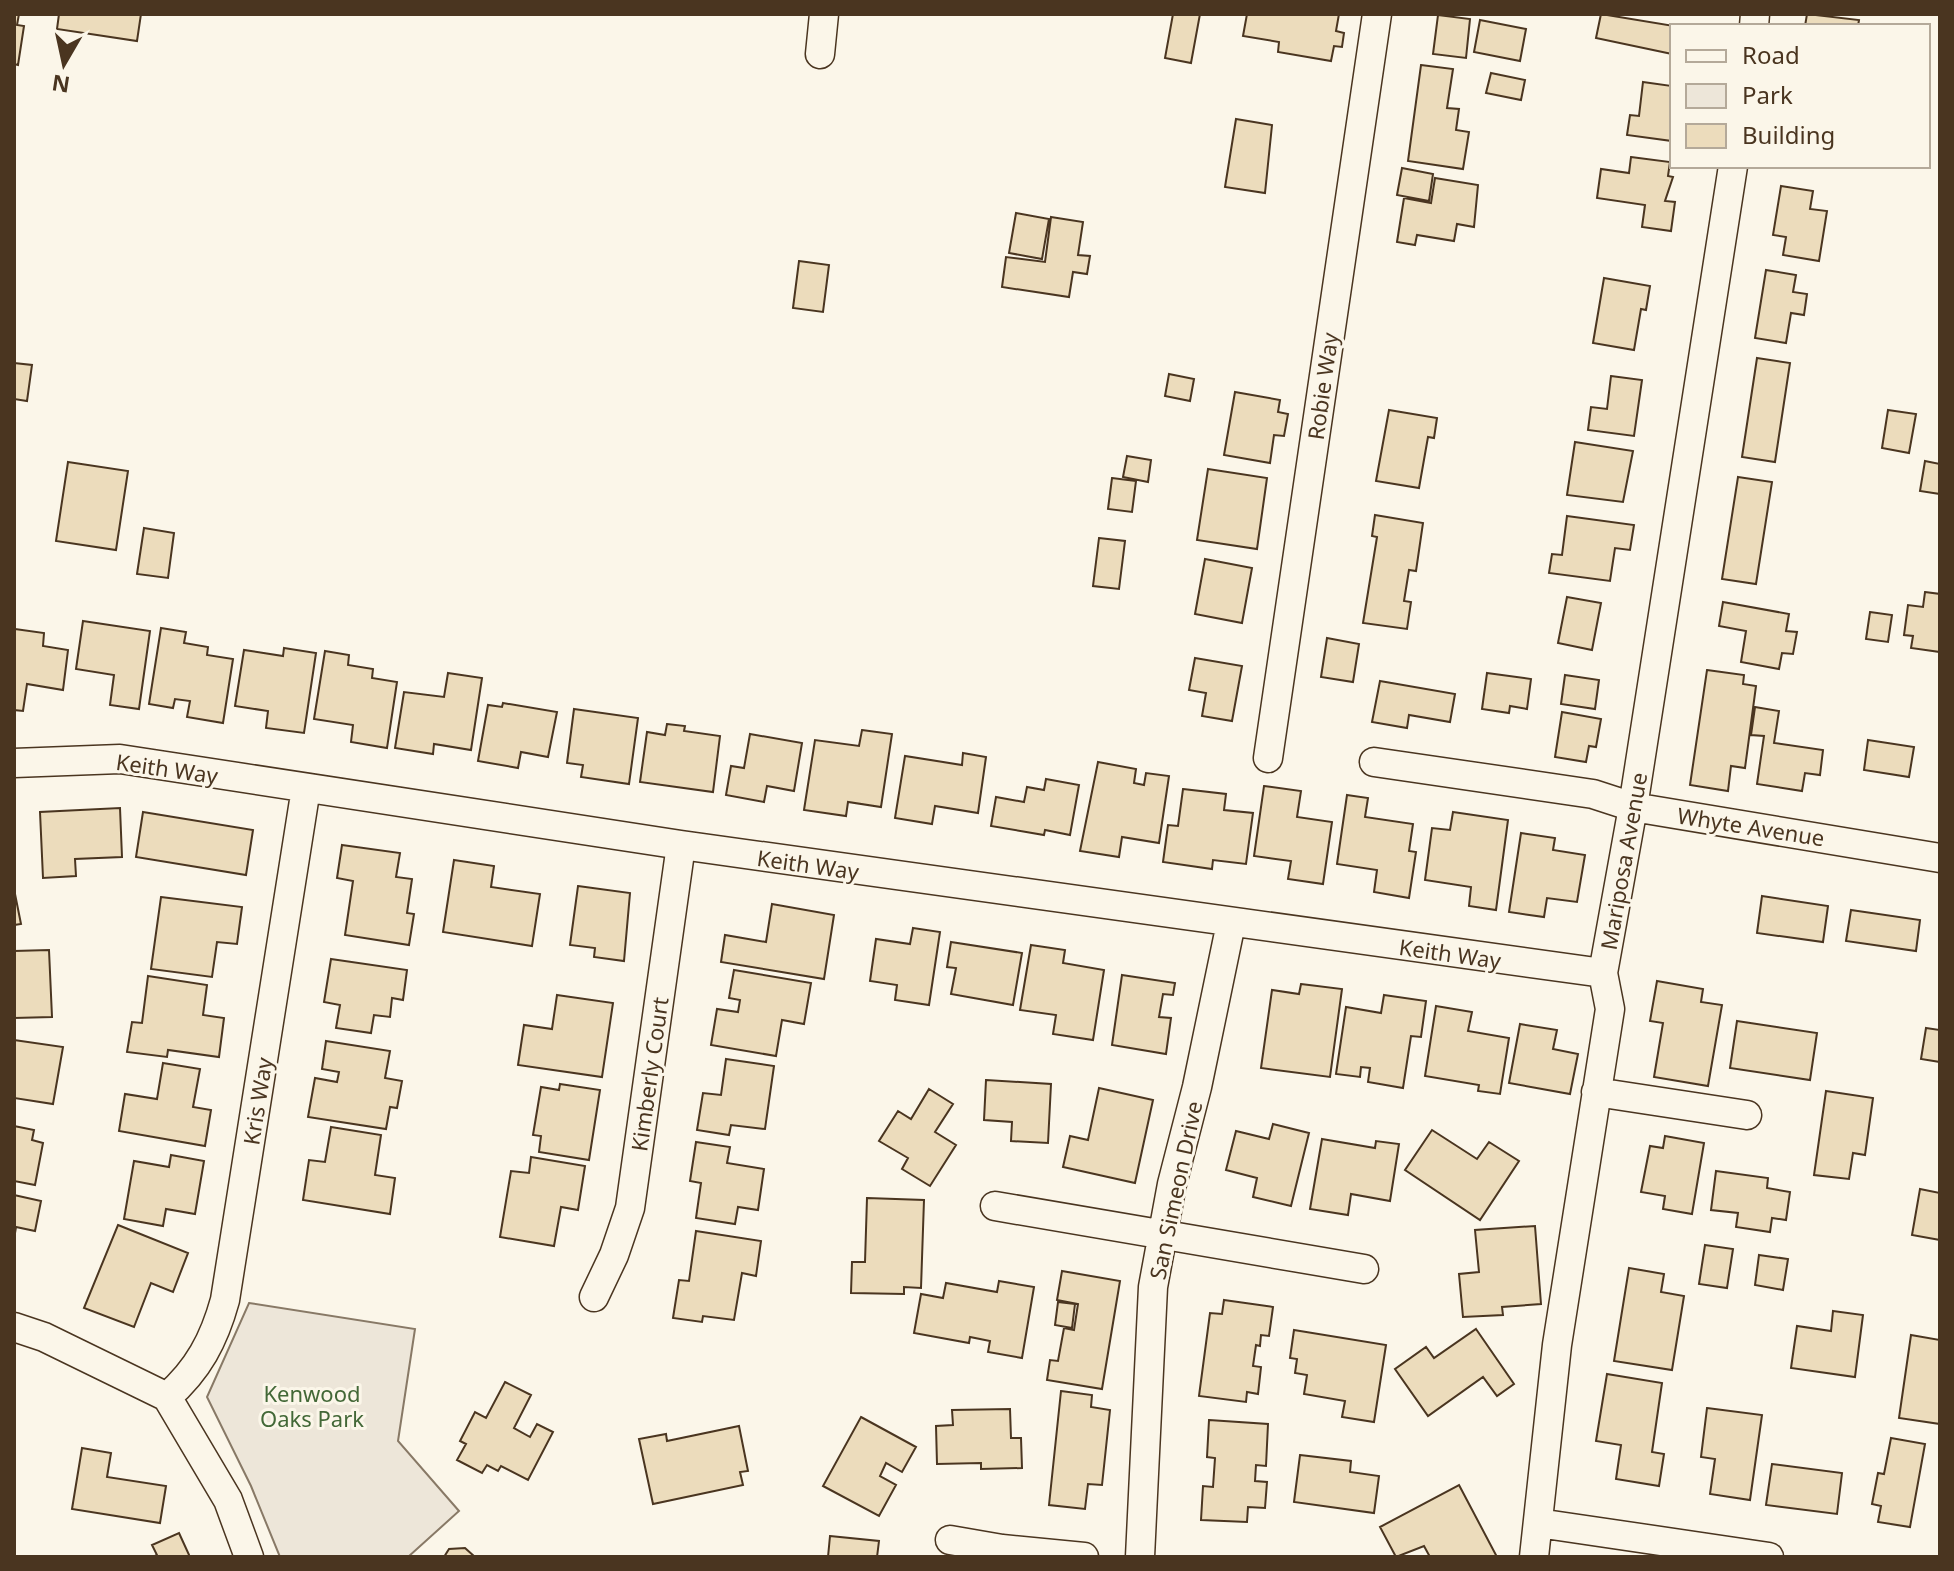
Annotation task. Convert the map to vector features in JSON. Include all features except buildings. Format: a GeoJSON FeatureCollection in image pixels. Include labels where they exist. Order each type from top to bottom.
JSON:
{"type":"FeatureCollection","features":[{"type":"Feature","properties":{"kind":"street"},"geometry":{"type":"LineString","coordinates":[[820,54],[824,14]]}},
{"type":"Feature","properties":{"kind":"street","name":"Robie Way"},"geometry":{"type":"LineString","coordinates":[[1268,758],[1377,14]]}},
{"type":"Feature","properties":{"kind":"street","name":"Mariposa Avenue"},"geometry":{"type":"LineString","coordinates":[[1534,1557],[1557,1345],[1610,1009],[1603,973],[1633,807],[1733,168]]}},
{"type":"Feature","properties":{"kind":"street","name":"Keith Way"},"geometry":{"type":"LineString","coordinates":[[14,763],[120,759],[681,845],[1603,973]]}},
{"type":"Feature","properties":{"kind":"street","name":"Whyte Avenue"},"geometry":{"type":"LineString","coordinates":[[1374,762],[1593,794],[1633,807],[1940,858]]}},
{"type":"Feature","properties":{"kind":"street","name":"Kris Way"},"geometry":{"type":"LineString","coordinates":[[167,1397],[189,1377],[210,1344],[225,1300],[306,788]]}},
{"type":"Feature","properties":{"kind":"street","name":"Kimberly Court"},"geometry":{"type":"LineString","coordinates":[[594,1297],[614,1255],[630,1208],[681,845]]}},
{"type":"Feature","properties":{"kind":"street","name":"San Simeon Drive"},"geometry":{"type":"LineString","coordinates":[[1140,1557],[1153,1287],[1161,1235],[1197,1087],[1231,923]]}},
{"type":"Feature","properties":{"kind":"street"},"geometry":{"type":"LineString","coordinates":[[1596,1092],[1747,1115]]}},
{"type":"Feature","properties":{"kind":"street"},"geometry":{"type":"LineString","coordinates":[[995,1206],[1364,1269]]}},
{"type":"Feature","properties":{"kind":"street"},"geometry":{"type":"LineString","coordinates":[[14,1327],[44,1337],[167,1397],[228,1500],[249,1557]]}},
{"type":"Feature","properties":{"kind":"street"},"geometry":{"type":"LineString","coordinates":[[1538,1523],[1769,1557]]}},
{"type":"Feature","properties":{"kind":"street"},"geometry":{"type":"LineString","coordinates":[[950,1540],[1014,1551],[1084,1557]]}},
{"type":"Feature","properties":{"kind":"green space","name":"Kenwood Oaks Park"},"geometry":{"type":"Polygon","coordinates":[[[249,1303],[415,1329],[398,1441],[459,1511],[408,1557],[280,1557],[251,1486],[207,1397],[249,1303]]]}}]}
